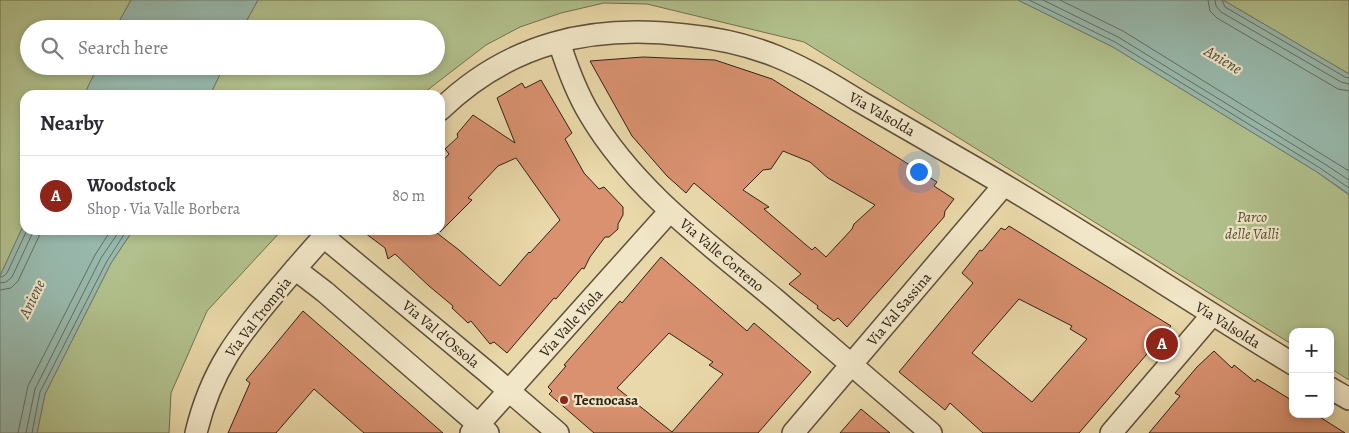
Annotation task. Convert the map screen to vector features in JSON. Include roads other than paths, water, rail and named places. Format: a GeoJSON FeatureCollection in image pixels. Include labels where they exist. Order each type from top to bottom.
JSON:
{"type":"FeatureCollection","features":[{"type":"Feature","properties":{"kind":"street","name":"Via Valsolda"},"geometry":{"type":"LineString","coordinates":[[445,106],[468,86],[496,67],[526,53],[559,42],[596,33],[651,32],[719,40],[764,52],[812,73],[1004,185],[1289,362]]}},
{"type":"Feature","properties":{"kind":"street","name":"Via Valle Corteno"},"geometry":{"type":"LineString","coordinates":[[559,42],[575,86],[598,128],[618,156],[643,185],[670,212],[931,433]]}},
{"type":"Feature","properties":{"kind":"street","name":"Via Val Sassina"},"geometry":{"type":"LineString","coordinates":[[793,433],[1004,185]]}},
{"type":"Feature","properties":{"kind":"street","name":"Via Valle Viola"},"geometry":{"type":"LineString","coordinates":[[480,430],[510,391],[670,212]]}},
{"type":"Feature","properties":{"kind":"street","name":"Via Val Trompia"},"geometry":{"type":"LineString","coordinates":[[196,433],[212,383],[229,351],[254,317],[325,235]]}},
{"type":"Feature","properties":{"kind":"street","name":"Via Val d'Ossola"},"geometry":{"type":"LineString","coordinates":[[329,235],[558,433]]}},
{"type":"Feature","properties":{"kind":"street"},"geometry":{"type":"LineString","coordinates":[[295,269],[325,292],[480,430]]}},
{"type":"Feature","properties":{"kind":"street"},"geometry":{"type":"LineString","coordinates":[[1111,433],[1212,315]]}},
{"type":"Feature","properties":{"kind":"street"},"geometry":{"type":"LineString","coordinates":[[1334,390],[1349,399]]}},
{"type":"Feature","properties":{"kind":"water"},"geometry":{"type":"Polygon","coordinates":[[[131,0],[258,0],[247,20],[120,20],[131,0]]]}},
{"type":"Feature","properties":{"kind":"water","name":"Aniene"},"geometry":{"type":"Polygon","coordinates":[[[1018,0],[1223,0],[1349,74],[1349,194],[1317,172],[1113,47],[1018,0]]]}},
{"type":"Feature","properties":{"kind":"water"},"geometry":{"type":"Polygon","coordinates":[[[94,75],[220,75],[212,90],[86,90],[94,75]]]}},
{"type":"Feature","properties":{"kind":"water","name":"Aniene"},"geometry":{"type":"Polygon","coordinates":[[[20,233],[20,235],[130,235],[111,263],[45,394],[37,433],[0,433],[0,276],[20,233]]]}},
{"type":"Feature","properties":{"kind":"place","name":"Woodstock"},"geometry":{"type":"Point","coordinates":[1162,344]}},
{"type":"Feature","properties":{"kind":"place","name":"Tecnocasa"},"geometry":{"type":"Point","coordinates":[564,400]}},
{"type":"Feature","properties":{"kind":"park label","name":"Parco delle Valli"},"geometry":{"type":"Point","coordinates":[1252,226]}}]}
